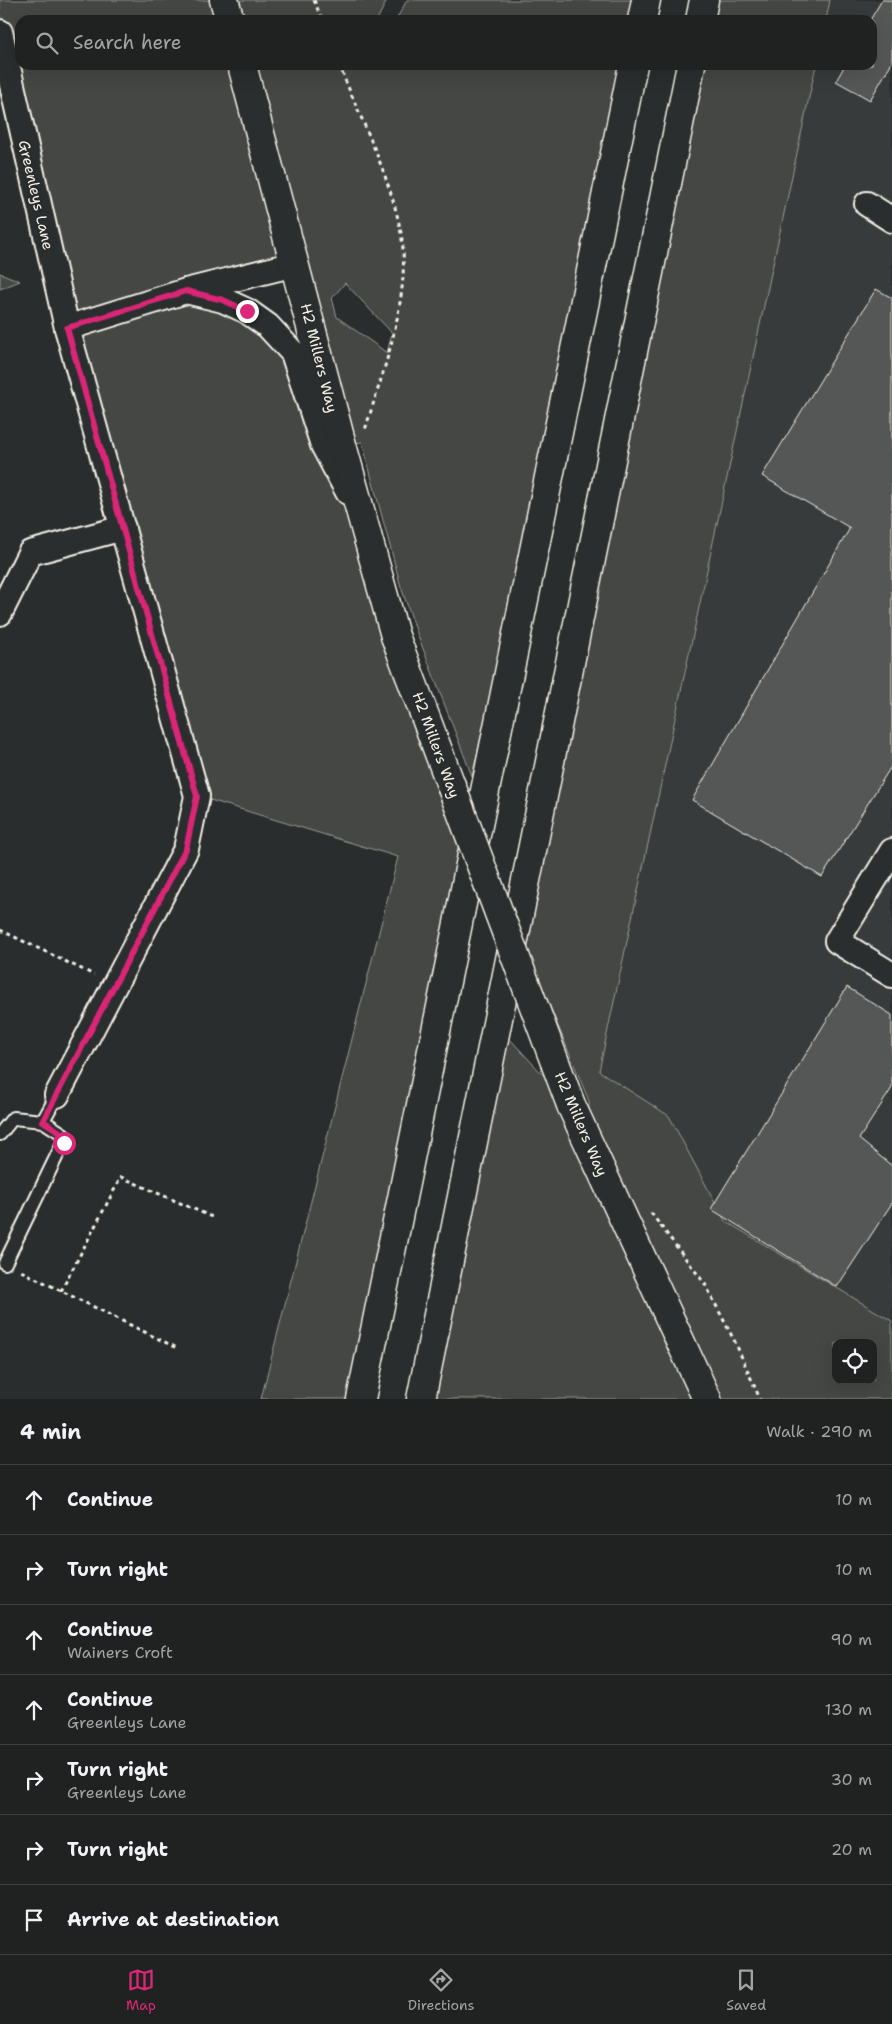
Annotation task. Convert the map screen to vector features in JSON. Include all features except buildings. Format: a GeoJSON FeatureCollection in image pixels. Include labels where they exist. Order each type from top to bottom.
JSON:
{"type":"FeatureCollection","features":[{"type":"Feature","properties":{"kind":"main road"},"geometry":{"type":"LineString","coordinates":[[224,0],[228,15]]}},
{"type":"Feature","properties":{"kind":"main road"},"geometry":{"type":"LineString","coordinates":[[643,15],[646,0]]}},
{"type":"Feature","properties":{"kind":"main road"},"geometry":{"type":"LineString","coordinates":[[701,15],[704,0]]}},
{"type":"Feature","properties":{"kind":"main road","name":"H2 Millers Way"},"geometry":{"type":"LineString","coordinates":[[243,70],[395,636],[571,1105],[707,1399]]}},
{"type":"Feature","properties":{"kind":"main road"},"geometry":{"type":"LineString","coordinates":[[361,1399],[632,70]]}},
{"type":"Feature","properties":{"kind":"main road"},"geometry":{"type":"LineString","coordinates":[[420,1399],[690,70]]}},
{"type":"Feature","properties":{"kind":"street","name":"Greenleys Lane"},"geometry":{"type":"LineString","coordinates":[[0,32],[9,119],[197,796],[186,849],[115,984]]}},
{"type":"Feature","properties":{"kind":"street"},"geometry":{"type":"LineString","coordinates":[[867,204],[892,220]]}},
{"type":"Feature","properties":{"kind":"street"},"geometry":{"type":"LineString","coordinates":[[67,328],[186,291],[295,264]]}},
{"type":"Feature","properties":{"kind":"street"},"geometry":{"type":"LineString","coordinates":[[186,291],[223,300],[247,311],[268,326],[293,353],[323,445],[362,518]]}},
{"type":"Feature","properties":{"kind":"street"},"geometry":{"type":"LineString","coordinates":[[0,613],[30,553],[124,528]]}},
{"type":"Feature","properties":{"kind":"street"},"geometry":{"type":"LineString","coordinates":[[892,851],[837,941],[892,975]]}},
{"type":"Feature","properties":{"kind":"street"},"geometry":{"type":"LineString","coordinates":[[57,1095],[115,984]]}},
{"type":"Feature","properties":{"kind":"lane"},"geometry":{"type":"LineString","coordinates":[[43,1121],[57,1095]]}},
{"type":"Feature","properties":{"kind":"lane"},"geometry":{"type":"LineString","coordinates":[[0,1134],[13,1118],[22,1117],[43,1121],[63,1134],[64,1143],[5,1263]]}},
{"type":"Feature","properties":{"kind":"path"},"geometry":{"type":"LineString","coordinates":[[314,0],[320,15]]}},
{"type":"Feature","properties":{"kind":"path"},"geometry":{"type":"LineString","coordinates":[[341,70],[378,156],[401,234],[403,262],[399,309],[365,432]]}},
{"type":"Feature","properties":{"kind":"path"},"geometry":{"type":"LineString","coordinates":[[0,930],[115,984]]}},
{"type":"Feature","properties":{"kind":"path"},"geometry":{"type":"LineString","coordinates":[[61,1291],[121,1177],[212,1217]]}},
{"type":"Feature","properties":{"kind":"path"},"geometry":{"type":"LineString","coordinates":[[647,1207],[705,1284],[736,1344],[760,1399]]}},
{"type":"Feature","properties":{"kind":"path"},"geometry":{"type":"LineString","coordinates":[[5,1263],[177,1348]]}},
{"type":"Feature","properties":{"kind":"shaded area"},"geometry":{"type":"Polygon","coordinates":[[[0,0],[387,0],[380,15],[15,15],[15,70],[631,70],[621,125],[472,776],[401,587],[362,442],[342,445],[295,264],[188,291],[268,326],[362,518],[469,875],[361,1399],[261,1399],[398,857],[197,796],[0,32],[0,0]],[[345,283],[332,298],[337,317],[387,353],[392,333],[345,283]]]}},
{"type":"Feature","properties":{"kind":"shaded area"},"geometry":{"type":"Polygon","coordinates":[[[407,0],[643,0],[641,15],[399,15],[407,0]]]}},
{"type":"Feature","properties":{"kind":"shaded area"},"geometry":{"type":"Polygon","coordinates":[[[712,0],[830,0],[827,15],[708,15],[712,0]]]}},
{"type":"Feature","properties":{"kind":"shaded area"},"geometry":{"type":"Polygon","coordinates":[[[830,0],[892,0],[892,1321],[725,1221],[669,1116],[599,1071],[815,70],[877,70],[877,15],[827,15],[830,0]]]}},
{"type":"Feature","properties":{"kind":"shaded area"},"geometry":{"type":"Polygon","coordinates":[[[696,70],[815,70],[599,1071],[669,1116],[725,1221],[892,1321],[892,1399],[421,1399],[508,1037],[571,1105],[588,1144],[589,1101],[517,926],[696,70]]]}},
{"type":"Feature","properties":{"kind":"shaded area"},"geometry":{"type":"Polygon","coordinates":[[[0,273],[20,281],[0,289],[0,273]]]}},
{"type":"Feature","properties":{"kind":"route"},"geometry":{"type":"LineString","coordinates":[[64,1143],[63,1134],[43,1121],[186,849],[197,796],[67,328],[186,291],[223,300],[247,311]]}}]}
